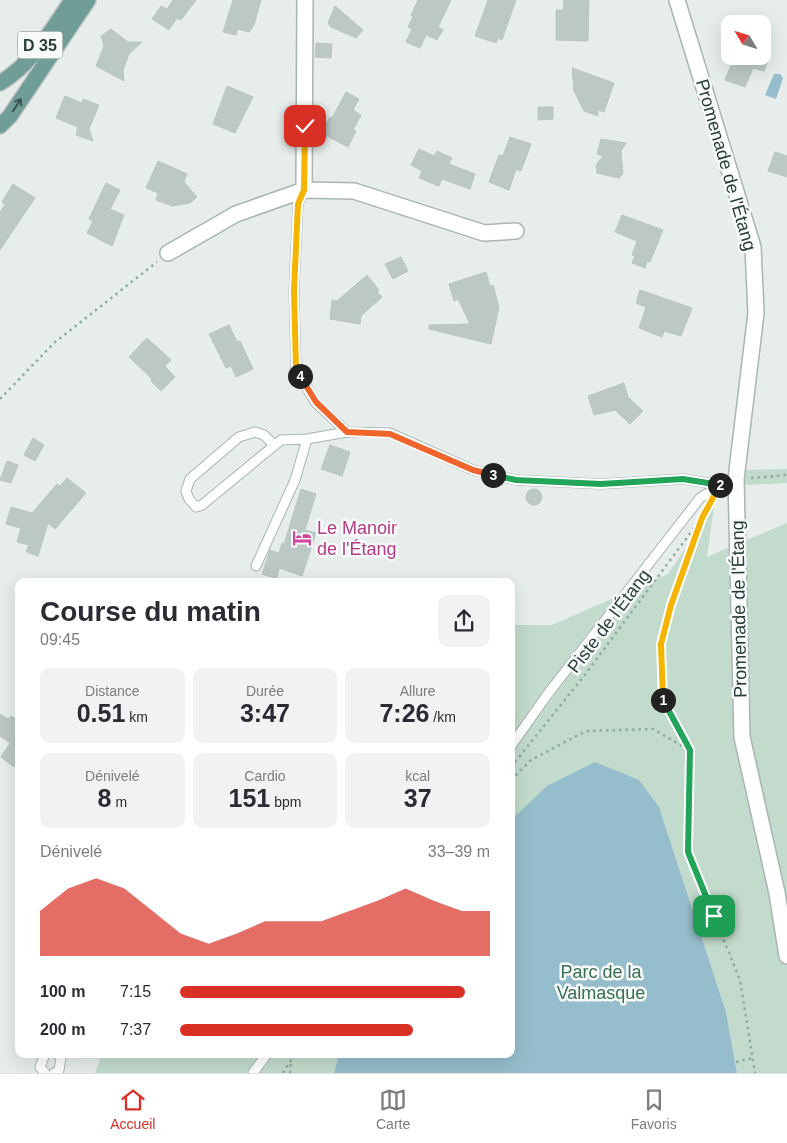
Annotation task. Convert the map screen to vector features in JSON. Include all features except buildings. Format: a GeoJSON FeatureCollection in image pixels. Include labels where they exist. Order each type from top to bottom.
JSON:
{"type":"FeatureCollection","features":[{"type":"Feature","properties":{"kind":"main road","name":"D 35"},"geometry":{"type":"LineString","coordinates":[[0,82],[13,75],[28,61],[72,0]]}},
{"type":"Feature","properties":{"kind":"main road","name":"D 35"},"geometry":{"type":"LineString","coordinates":[[0,126],[10,116],[88,0]]}},
{"type":"Feature","properties":{"kind":"street"},"geometry":{"type":"LineString","coordinates":[[304,190],[305,0]]}},
{"type":"Feature","properties":{"kind":"street","name":"Promenade de l'Étang"},"geometry":{"type":"LineString","coordinates":[[677,0],[753,247],[756,313],[736,479],[742,737],[777,893],[787,956]]}},
{"type":"Feature","properties":{"kind":"street"},"geometry":{"type":"LineString","coordinates":[[168,253],[236,214],[304,190],[354,191],[484,233],[516,230]]}},
{"type":"Feature","properties":{"kind":"lane"},"geometry":{"type":"LineString","coordinates":[[304,190],[298,204],[294,291],[296,368],[316,402],[347,432]]}},
{"type":"Feature","properties":{"kind":"lane"},"geometry":{"type":"LineString","coordinates":[[274,444],[264,435],[255,432],[240,437],[190,479],[186,491],[189,499],[196,507],[202,505],[281,440],[306,439],[347,432],[390,434],[473,470],[516,480],[601,484],[683,479],[722,485]]}},
{"type":"Feature","properties":{"kind":"lane"},"geometry":{"type":"LineString","coordinates":[[256,566],[298,473],[306,439]]}},
{"type":"Feature","properties":{"kind":"lane"},"geometry":{"type":"LineString","coordinates":[[515,740],[547,696],[700,498],[736,479]]}},
{"type":"Feature","properties":{"kind":"lane"},"geometry":{"type":"LineString","coordinates":[[43,1058],[40,1067],[45,1073]]}},
{"type":"Feature","properties":{"kind":"lane"},"geometry":{"type":"LineString","coordinates":[[54,1073],[59,1070],[60,1058]]}},
{"type":"Feature","properties":{"kind":"lane"},"geometry":{"type":"LineString","coordinates":[[253,1073],[265,1058]]}},
{"type":"Feature","properties":{"kind":"path"},"geometry":{"type":"LineString","coordinates":[[0,399],[54,343],[168,253]]}},
{"type":"Feature","properties":{"kind":"path"},"geometry":{"type":"LineString","coordinates":[[736,479],[787,475]]}},
{"type":"Feature","properties":{"kind":"path","name":"Piste de l'Étang"},"geometry":{"type":"LineString","coordinates":[[515,762],[584,676],[707,510]]}},
{"type":"Feature","properties":{"kind":"path"},"geometry":{"type":"LineString","coordinates":[[702,518],[671,605],[661,644],[664,700],[690,750],[688,852],[740,980],[755,1073]]}},
{"type":"Feature","properties":{"kind":"path"},"geometry":{"type":"LineString","coordinates":[[515,776],[531,760],[586,731],[653,729],[690,750]]}},
{"type":"Feature","properties":{"kind":"path"},"geometry":{"type":"LineString","coordinates":[[283,1073],[293,1058]]}},
{"type":"Feature","properties":{"kind":"path"},"geometry":{"type":"LineString","coordinates":[[736,1062],[753,1058]]}},
{"type":"Feature","properties":{"kind":"path"},"geometry":{"type":"LineString","coordinates":[[290,1073],[291,1061]]}},
{"type":"Feature","properties":{"kind":"green space"},"geometry":{"type":"Polygon","coordinates":[[[787,469],[787,483],[744,485],[745,470],[787,469]]]}},
{"type":"Feature","properties":{"kind":"green space"},"geometry":{"type":"Polygon","coordinates":[[[714,506],[707,557],[787,523],[787,1073],[737,1073],[726,1012],[659,807],[726,1073],[95,1073],[101,1058],[515,1058],[515,625],[552,625],[668,574],[714,506]]]}},
{"type":"Feature","properties":{"kind":"water"},"geometry":{"type":"Polygon","coordinates":[[[774,74],[780,74],[783,78],[776,99],[765,95],[774,74]]]}},
{"type":"Feature","properties":{"kind":"water","name":"Parc de la Valmasque"},"geometry":{"type":"Polygon","coordinates":[[[595,762],[639,780],[659,807],[726,1012],[737,1073],[334,1073],[338,1058],[515,1058],[515,816],[547,786],[595,762]]]}},
{"type":"Feature","properties":{"kind":"place","name":"Le Manoir de l'Étang"},"geometry":{"type":"Point","coordinates":[302,538]}},
{"type":"Feature","properties":{"kind":"route"},"geometry":{"type":"LineString","coordinates":[[305,126],[304,190],[298,204],[294,291],[296,368],[316,402],[347,432],[390,434],[473,470],[516,480],[601,484],[683,479],[722,485],[702,518],[671,605],[661,644],[664,700],[690,750],[688,852],[714,916]]}}]}
